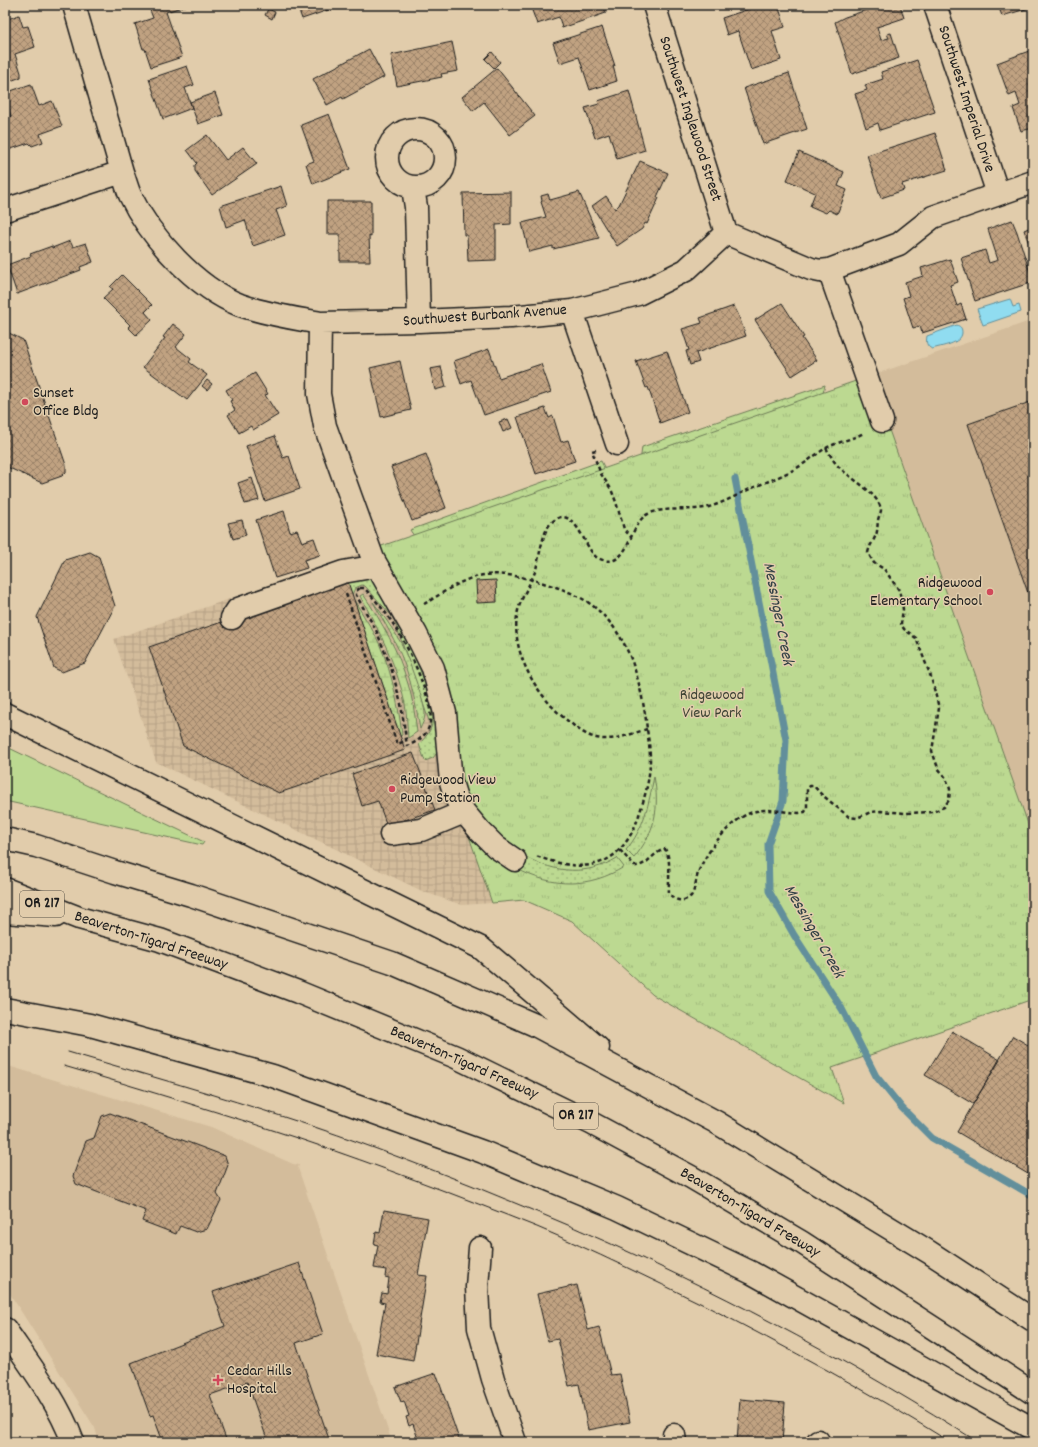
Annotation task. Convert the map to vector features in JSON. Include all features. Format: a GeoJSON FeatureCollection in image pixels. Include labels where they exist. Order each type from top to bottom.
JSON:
{"type":"FeatureCollection","features":[{"type":"Feature","properties":{"kind":"main road","name":"Southwest Burbank Avenue"},"geometry":{"type":"LineString","coordinates":[[74,5],[130,196],[158,240],[194,276],[223,297],[247,307],[320,323],[511,317],[572,311],[638,294],[686,270],[726,233]]}},
{"type":"Feature","properties":{"kind":"main road","name":"Southwest Inglewood Street"},"geometry":{"type":"LineString","coordinates":[[654,5],[726,233]]}},
{"type":"Feature","properties":{"kind":"main road","name":"Southwest Imperial Drive"},"geometry":{"type":"LineString","coordinates":[[935,5],[998,194]]}},
{"type":"Feature","properties":{"kind":"main road"},"geometry":{"type":"LineString","coordinates":[[5,210],[122,172]]}},
{"type":"Feature","properties":{"kind":"main road"},"geometry":{"type":"LineString","coordinates":[[726,233],[811,269],[820,271],[829,270],[899,244],[933,217],[1033,182]]}},
{"type":"Feature","properties":{"kind":"main road"},"geometry":{"type":"LineString","coordinates":[[413,188],[416,207],[419,321]]}},
{"type":"Feature","properties":{"kind":"main road"},"geometry":{"type":"LineString","coordinates":[[829,270],[882,421]]}},
{"type":"Feature","properties":{"kind":"main road"},"geometry":{"type":"LineString","coordinates":[[572,311],[617,444]]}},
{"type":"Feature","properties":{"kind":"main road"},"geometry":{"type":"LineString","coordinates":[[320,323],[319,394],[325,426],[373,556],[432,668],[440,694],[448,736],[448,761],[451,782],[456,798],[464,812],[480,831],[496,847],[515,860]]}},
{"type":"Feature","properties":{"kind":"main road"},"geometry":{"type":"LineString","coordinates":[[232,618],[238,609],[343,572],[373,556]]}},
{"type":"Feature","properties":{"kind":"main road"},"geometry":{"type":"LineString","coordinates":[[5,714],[481,948],[630,1075]]}},
{"type":"Feature","properties":{"kind":"main road"},"geometry":{"type":"LineString","coordinates":[[391,834],[421,830],[464,812]]}},
{"type":"Feature","properties":{"kind":"main road"},"geometry":{"type":"LineString","coordinates":[[5,839],[36,846],[191,895],[392,963],[535,1025],[723,1126],[929,1252],[1033,1320]]}},
{"type":"Feature","properties":{"kind":"main road","name":"Beaverton-Tigard Freeway"},"geometry":{"type":"LineString","coordinates":[[5,889],[80,918],[160,940],[298,992],[456,1057],[591,1123],[691,1177],[801,1242],[1033,1394]]}},
{"type":"Feature","properties":{"kind":"main road"},"geometry":{"type":"LineString","coordinates":[[5,912],[80,918]]}},
{"type":"Feature","properties":{"kind":"main road"},"geometry":{"type":"LineString","coordinates":[[5,1009],[90,1025],[273,1076],[483,1152],[617,1208],[752,1273],[1033,1429]]}},
{"type":"Feature","properties":{"kind":"main road"},"geometry":{"type":"LineString","coordinates":[[480,1248],[477,1287],[479,1328],[493,1379],[515,1442]]}},
{"type":"Feature","properties":{"kind":"main road"},"geometry":{"type":"LineString","coordinates":[[5,1329],[56,1405],[73,1442]]}},
{"type":"Feature","properties":{"kind":"path"},"geometry":{"type":"LineString","coordinates":[[647,729],[606,739],[583,733],[567,721],[547,701],[530,677],[520,650],[516,628],[516,616],[520,604],[532,580],[544,537],[549,526],[557,519],[563,517],[569,519],[575,524],[595,556],[600,559],[611,561],[620,557],[639,522],[645,515],[655,511],[709,507],[722,502],[798,467],[826,448],[862,434],[882,421]]}},
{"type":"Feature","properties":{"kind":"path"},"geometry":{"type":"LineString","coordinates":[[617,444],[592,451],[601,474],[616,502],[624,529],[631,537]]}},
{"type":"Feature","properties":{"kind":"path"},"geometry":{"type":"LineString","coordinates":[[620,850],[634,866],[639,867],[659,850],[665,849],[668,853],[669,860],[669,894],[674,899],[680,901],[686,899],[692,894],[696,877],[702,862],[714,845],[738,820],[750,813],[761,811],[805,812],[807,808],[807,789],[810,786],[814,786],[821,794],[850,817],[857,818],[871,812],[881,811],[905,813],[933,812],[944,807],[948,800],[950,790],[946,778],[938,768],[932,751],[938,708],[931,677],[916,638],[904,629],[901,624],[903,609],[898,590],[884,569],[874,563],[868,554],[870,545],[877,532],[881,511],[879,503],[869,491],[838,467],[826,448]]}},
{"type":"Feature","properties":{"kind":"path"},"geometry":{"type":"LineString","coordinates":[[405,616],[464,581],[474,577],[504,575],[532,580],[559,588],[586,601],[599,611],[616,630],[627,650],[636,671],[642,699],[650,758],[644,800],[636,824],[620,850],[606,860],[590,865],[560,864],[532,855],[527,855],[515,860]]}},
{"type":"Feature","properties":{"kind":"path"},"geometry":{"type":"LineString","coordinates":[[427,731],[414,743],[407,746],[401,704],[391,667],[376,630],[356,595],[357,590],[364,588],[373,597],[402,637],[417,669],[430,709]]}},
{"type":"Feature","properties":{"kind":"path"},"geometry":{"type":"LineString","coordinates":[[345,591],[397,744],[406,741]]}},
{"type":"Feature","properties":{"kind":"path"},"geometry":{"type":"LineString","coordinates":[[368,677],[374,675]]}},
{"type":"Feature","properties":{"kind":"path"},"geometry":{"type":"LineString","coordinates":[[388,733],[393,731]]}},
{"type":"Feature","properties":{"kind":"shaded area","name":"Ridgewood Elementary School"},"geometry":{"type":"Polygon","coordinates":[[[1033,320],[1033,838],[870,376],[1033,320]]]}},
{"type":"Feature","properties":{"kind":"shaded area"},"geometry":{"type":"Polygon","coordinates":[[[370,550],[492,903],[462,905],[424,892],[156,762],[114,639],[370,550]]]}},
{"type":"Feature","properties":{"kind":"shaded area"},"geometry":{"type":"Polygon","coordinates":[[[5,1065],[211,1127],[293,1164],[299,1165],[298,1168],[392,1442],[99,1442],[95,1428],[5,1286],[5,1065]]]}},
{"type":"Feature","properties":{"kind":"green space","name":"Ridgewood View Park"},"geometry":{"type":"Polygon","coordinates":[[[870,376],[1033,838],[1033,999],[832,1068],[844,1103],[653,995],[572,921],[524,900],[492,903],[370,550],[870,376]]]}},
{"type":"Feature","properties":{"kind":"green space"},"geometry":{"type":"Polygon","coordinates":[[[825,385],[823,393],[640,463],[642,447],[825,385]]]}},
{"type":"Feature","properties":{"kind":"green space"},"geometry":{"type":"Polygon","coordinates":[[[601,461],[604,467],[601,480],[414,536],[410,530],[601,461]]]}},
{"type":"Feature","properties":{"kind":"green space"},"geometry":{"type":"Polygon","coordinates":[[[345,575],[369,576],[374,581],[419,656],[427,687],[410,646],[391,615],[365,586],[362,585],[355,588],[352,595],[345,575]]]}},
{"type":"Feature","properties":{"kind":"green space"},"geometry":{"type":"Polygon","coordinates":[[[363,594],[377,615],[400,660],[408,684],[413,702],[417,732],[408,738],[407,717],[402,690],[380,635],[360,596],[363,594]]]}},
{"type":"Feature","properties":{"kind":"green space"},"geometry":{"type":"Polygon","coordinates":[[[354,600],[373,631],[389,669],[398,709],[402,735],[400,736],[354,600]]]}},
{"type":"Feature","properties":{"kind":"green space"},"geometry":{"type":"Polygon","coordinates":[[[373,602],[401,643],[411,668],[419,690],[425,714],[420,729],[412,687],[407,671],[394,639],[373,602]]]}},
{"type":"Feature","properties":{"kind":"green space"},"geometry":{"type":"Polygon","coordinates":[[[436,704],[439,750],[433,758],[425,761],[419,744],[430,731],[433,717],[431,706],[436,704]]]}},
{"type":"Feature","properties":{"kind":"green space"},"geometry":{"type":"Polygon","coordinates":[[[5,746],[204,842],[202,845],[5,801],[5,746]]]}},
{"type":"Feature","properties":{"kind":"green space"},"geometry":{"type":"Polygon","coordinates":[[[654,776],[656,788],[656,810],[654,820],[647,839],[634,858],[626,850],[637,833],[645,815],[654,776]]]}},
{"type":"Feature","properties":{"kind":"green space"},"geometry":{"type":"Polygon","coordinates":[[[526,857],[560,869],[583,870],[595,868],[617,858],[624,867],[598,879],[585,882],[558,882],[544,880],[517,869],[526,857]]]}},
{"type":"Feature","properties":{"kind":"water"},"geometry":{"type":"Polygon","coordinates":[[[1010,299],[1013,307],[1019,305],[1021,312],[983,325],[977,309],[1010,299]]]}},
{"type":"Feature","properties":{"kind":"water"},"geometry":{"type":"Polygon","coordinates":[[[957,325],[962,331],[961,337],[958,340],[950,344],[932,349],[930,348],[927,342],[927,336],[957,325]]]}},
{"type":"Feature","properties":{"kind":"building"},"geometry":{"type":"Polygon","coordinates":[[[148,5],[188,5],[166,12],[182,57],[151,67],[145,49],[143,49],[135,24],[153,18],[148,5]]]}},
{"type":"Feature","properties":{"kind":"building"},"geometry":{"type":"Polygon","coordinates":[[[297,5],[343,5],[302,19],[297,5]]]}},
{"type":"Feature","properties":{"kind":"building"},"geometry":{"type":"Polygon","coordinates":[[[530,5],[603,5],[606,13],[562,28],[559,17],[537,24],[530,5]]]}},
{"type":"Feature","properties":{"kind":"building"},"geometry":{"type":"Polygon","coordinates":[[[761,5],[778,5],[785,27],[772,31],[781,60],[751,70],[738,31],[727,35],[722,18],[761,5]]]}},
{"type":"Feature","properties":{"kind":"building"},"geometry":{"type":"Polygon","coordinates":[[[872,5],[900,5],[904,18],[877,27],[881,40],[889,38],[887,34],[891,33],[899,58],[852,74],[835,22],[845,17],[873,8],[872,5]]]}},
{"type":"Feature","properties":{"kind":"building"},"geometry":{"type":"Polygon","coordinates":[[[998,5],[1033,5],[1033,7],[1002,16],[998,5]]]}},
{"type":"Feature","properties":{"kind":"building"},"geometry":{"type":"Polygon","coordinates":[[[268,9],[275,12],[272,19],[265,15],[268,9]]]}},
{"type":"Feature","properties":{"kind":"building"},"geometry":{"type":"Polygon","coordinates":[[[19,15],[23,27],[28,26],[35,47],[15,54],[21,77],[5,83],[5,20],[19,15]]]}},
{"type":"Feature","properties":{"kind":"building"},"geometry":{"type":"Polygon","coordinates":[[[602,27],[615,66],[613,66],[617,81],[590,90],[579,57],[560,63],[553,43],[602,27]]]}},
{"type":"Feature","properties":{"kind":"building"},"geometry":{"type":"Polygon","coordinates":[[[452,42],[458,71],[441,74],[442,77],[397,86],[391,55],[452,42]]]}},
{"type":"Feature","properties":{"kind":"building"},"geometry":{"type":"Polygon","coordinates":[[[369,49],[384,77],[343,99],[342,97],[327,105],[313,79],[369,49]]]}},
{"type":"Feature","properties":{"kind":"building"},"geometry":{"type":"Polygon","coordinates":[[[1029,51],[1033,62],[1033,128],[1021,131],[1013,108],[1020,105],[1016,93],[1009,96],[997,63],[1029,51]]]}},
{"type":"Feature","properties":{"kind":"building"},"geometry":{"type":"Polygon","coordinates":[[[492,52],[500,62],[494,68],[485,59],[492,52]]]}},
{"type":"Feature","properties":{"kind":"building"},"geometry":{"type":"Polygon","coordinates":[[[917,60],[935,112],[880,130],[878,123],[866,128],[855,94],[867,90],[865,85],[883,79],[881,72],[917,60]]]}},
{"type":"Feature","properties":{"kind":"building"},"geometry":{"type":"Polygon","coordinates":[[[187,66],[194,85],[185,88],[192,108],[163,119],[149,79],[187,66]]]}},
{"type":"Feature","properties":{"kind":"building"},"geometry":{"type":"Polygon","coordinates":[[[497,68],[535,116],[510,135],[484,102],[473,111],[462,97],[497,68]]]}},
{"type":"Feature","properties":{"kind":"building"},"geometry":{"type":"Polygon","coordinates":[[[789,73],[807,129],[763,144],[744,88],[789,73]]]}},
{"type":"Feature","properties":{"kind":"building"},"geometry":{"type":"Polygon","coordinates":[[[31,84],[39,106],[52,101],[62,126],[40,134],[43,142],[32,146],[29,143],[5,151],[5,118],[11,116],[5,98],[5,93],[31,84]]]}},
{"type":"Feature","properties":{"kind":"building"},"geometry":{"type":"Polygon","coordinates":[[[629,91],[645,150],[617,159],[609,133],[595,138],[585,108],[599,104],[598,101],[629,91]]]}},
{"type":"Feature","properties":{"kind":"building"},"geometry":{"type":"Polygon","coordinates":[[[215,93],[223,115],[198,124],[190,102],[215,93]]]}},
{"type":"Feature","properties":{"kind":"building"},"geometry":{"type":"Polygon","coordinates":[[[329,114],[350,169],[313,184],[306,164],[314,161],[301,125],[329,114]]]}},
{"type":"Feature","properties":{"kind":"building"},"geometry":{"type":"Polygon","coordinates":[[[935,133],[947,170],[902,184],[904,190],[881,198],[867,155],[935,133]]]}},
{"type":"Feature","properties":{"kind":"building"},"geometry":{"type":"Polygon","coordinates":[[[207,135],[226,160],[243,147],[257,164],[212,195],[195,171],[195,165],[197,163],[187,150],[207,135]]]}},
{"type":"Feature","properties":{"kind":"building"},"geometry":{"type":"Polygon","coordinates":[[[799,152],[844,172],[838,186],[847,190],[837,214],[829,210],[826,213],[810,206],[815,193],[787,180],[799,152]]]}},
{"type":"Feature","properties":{"kind":"building"},"geometry":{"type":"Polygon","coordinates":[[[640,161],[668,173],[647,224],[645,223],[642,229],[617,246],[592,206],[606,196],[615,209],[619,205],[640,161]]]}},
{"type":"Feature","properties":{"kind":"building"},"geometry":{"type":"Polygon","coordinates":[[[281,186],[287,206],[276,210],[285,235],[253,246],[245,220],[226,227],[220,206],[281,186]]]}},
{"type":"Feature","properties":{"kind":"building"},"geometry":{"type":"Polygon","coordinates":[[[511,192],[511,224],[496,225],[496,260],[468,261],[467,235],[464,235],[463,193],[511,192]]]}},
{"type":"Feature","properties":{"kind":"building"},"geometry":{"type":"Polygon","coordinates":[[[579,192],[599,238],[553,249],[553,246],[529,252],[522,223],[546,217],[541,202],[541,196],[548,194],[550,200],[579,192]]]}},
{"type":"Feature","properties":{"kind":"building"},"geometry":{"type":"Polygon","coordinates":[[[327,201],[371,201],[371,237],[369,236],[370,261],[340,261],[340,234],[327,234],[327,201]]]}},
{"type":"Feature","properties":{"kind":"building"},"geometry":{"type":"Polygon","coordinates":[[[1012,220],[1033,282],[975,301],[961,258],[985,250],[989,263],[998,260],[988,229],[1012,220]]]}},
{"type":"Feature","properties":{"kind":"building"},"geometry":{"type":"Polygon","coordinates":[[[1033,226],[1033,255],[1024,230],[1033,226]]]}},
{"type":"Feature","properties":{"kind":"building"},"geometry":{"type":"Polygon","coordinates":[[[70,241],[73,247],[86,243],[93,262],[80,267],[81,270],[17,294],[7,265],[31,256],[30,254],[70,241]]]}},
{"type":"Feature","properties":{"kind":"building"},"geometry":{"type":"Polygon","coordinates":[[[950,259],[958,282],[950,285],[957,306],[961,304],[966,319],[922,333],[920,326],[913,328],[903,298],[909,296],[905,282],[923,276],[921,268],[950,259]]]}},
{"type":"Feature","properties":{"kind":"building"},"geometry":{"type":"Polygon","coordinates":[[[122,275],[152,305],[145,312],[152,320],[136,335],[128,327],[130,325],[103,298],[113,289],[110,287],[122,275]]]}},
{"type":"Feature","properties":{"kind":"building"},"geometry":{"type":"Polygon","coordinates":[[[782,303],[804,337],[802,338],[817,360],[792,376],[755,320],[782,303]]]}},
{"type":"Feature","properties":{"kind":"building"},"geometry":{"type":"Polygon","coordinates":[[[734,306],[746,336],[696,353],[699,362],[690,365],[686,351],[689,350],[682,329],[702,323],[700,318],[734,306]]]}},
{"type":"Feature","properties":{"kind":"building"},"geometry":{"type":"Polygon","coordinates":[[[173,324],[186,334],[176,347],[191,359],[189,362],[207,375],[187,400],[143,367],[165,338],[163,337],[173,324]]]}},
{"type":"Feature","properties":{"kind":"building","name":"Sunset Office Bldg"},"geometry":{"type":"Polygon","coordinates":[[[5,331],[23,340],[66,465],[66,472],[62,476],[42,483],[5,466],[5,331]]]}},
{"type":"Feature","properties":{"kind":"building"},"geometry":{"type":"Polygon","coordinates":[[[489,349],[499,378],[541,364],[551,392],[484,415],[471,380],[461,384],[454,361],[489,349]]]}},
{"type":"Feature","properties":{"kind":"building"},"geometry":{"type":"Polygon","coordinates":[[[667,351],[688,412],[660,423],[648,387],[646,388],[636,361],[667,351]]]}},
{"type":"Feature","properties":{"kind":"building"},"geometry":{"type":"Polygon","coordinates":[[[400,361],[411,410],[381,417],[370,368],[400,361]]]}},
{"type":"Feature","properties":{"kind":"building"},"geometry":{"type":"Polygon","coordinates":[[[441,367],[446,387],[435,390],[430,369],[441,367]]]}},
{"type":"Feature","properties":{"kind":"building"},"geometry":{"type":"Polygon","coordinates":[[[255,373],[268,394],[265,395],[278,415],[253,430],[251,426],[239,433],[228,415],[235,410],[230,401],[232,400],[226,390],[255,373]]]}},
{"type":"Feature","properties":{"kind":"building"},"geometry":{"type":"Polygon","coordinates":[[[207,380],[212,384],[207,390],[202,386],[207,380]]]}},
{"type":"Feature","properties":{"kind":"building"},"geometry":{"type":"Polygon","coordinates":[[[1033,401],[1033,607],[968,424],[1033,401]]]}},
{"type":"Feature","properties":{"kind":"building"},"geometry":{"type":"Polygon","coordinates":[[[545,408],[549,418],[553,416],[561,442],[568,440],[575,461],[536,474],[517,417],[545,408]]]}},
{"type":"Feature","properties":{"kind":"building"},"geometry":{"type":"Polygon","coordinates":[[[508,419],[512,428],[503,432],[499,422],[508,419]]]}},
{"type":"Feature","properties":{"kind":"building"},"geometry":{"type":"Polygon","coordinates":[[[275,436],[283,458],[289,456],[300,489],[265,501],[246,446],[275,436]]]}},
{"type":"Feature","properties":{"kind":"building"},"geometry":{"type":"Polygon","coordinates":[[[426,454],[446,508],[412,521],[391,467],[426,454]]]}},
{"type":"Feature","properties":{"kind":"building"},"geometry":{"type":"Polygon","coordinates":[[[252,478],[259,500],[245,504],[238,483],[252,478]]]}},
{"type":"Feature","properties":{"kind":"building"},"geometry":{"type":"Polygon","coordinates":[[[284,511],[290,532],[297,530],[302,542],[314,538],[320,555],[304,560],[307,568],[275,578],[256,520],[284,511]]]}},
{"type":"Feature","properties":{"kind":"building"},"geometry":{"type":"Polygon","coordinates":[[[242,520],[246,535],[233,539],[228,523],[242,520]]]}},
{"type":"Feature","properties":{"kind":"building"},"geometry":{"type":"Polygon","coordinates":[[[90,552],[99,557],[115,606],[85,663],[62,672],[54,668],[37,617],[65,560],[90,552]]]}},
{"type":"Feature","properties":{"kind":"building"},"geometry":{"type":"Polygon","coordinates":[[[347,579],[405,750],[279,793],[183,746],[149,647],[347,579]]]}},
{"type":"Feature","properties":{"kind":"building"},"geometry":{"type":"Polygon","coordinates":[[[496,580],[497,602],[477,603],[476,581],[496,580]]]}},
{"type":"Feature","properties":{"kind":"building","name":"Ridgewood View Pump Station"},"geometry":{"type":"Polygon","coordinates":[[[413,753],[435,810],[387,826],[378,801],[362,806],[352,774],[413,753]]]}},
{"type":"Feature","properties":{"kind":"building"},"geometry":{"type":"Polygon","coordinates":[[[952,1031],[1000,1060],[973,1104],[925,1075],[952,1031]]]}},
{"type":"Feature","properties":{"kind":"building"},"geometry":{"type":"Polygon","coordinates":[[[1013,1036],[1033,1048],[1033,1177],[957,1132],[1013,1036]]]}},
{"type":"Feature","properties":{"kind":"building"},"geometry":{"type":"Polygon","coordinates":[[[110,1113],[225,1156],[228,1165],[217,1194],[221,1200],[207,1229],[196,1232],[180,1226],[176,1234],[142,1221],[146,1211],[76,1184],[73,1176],[86,1141],[94,1138],[102,1116],[110,1113]]]}},
{"type":"Feature","properties":{"kind":"building"},"geometry":{"type":"Polygon","coordinates":[[[384,1210],[428,1218],[418,1275],[427,1276],[413,1361],[376,1354],[385,1303],[380,1302],[382,1293],[387,1294],[389,1278],[385,1277],[386,1270],[374,1268],[378,1245],[374,1244],[376,1232],[380,1233],[384,1210]]]}},
{"type":"Feature","properties":{"kind":"building"},"geometry":{"type":"Polygon","coordinates":[[[299,1263],[323,1334],[296,1343],[330,1442],[268,1442],[247,1382],[210,1395],[227,1442],[163,1442],[153,1415],[150,1416],[131,1363],[225,1326],[213,1292],[299,1263]]]}},
{"type":"Feature","properties":{"kind":"building"},"geometry":{"type":"Polygon","coordinates":[[[577,1285],[588,1330],[599,1327],[611,1375],[620,1374],[630,1422],[588,1430],[579,1384],[569,1386],[558,1339],[548,1341],[537,1294],[577,1285]]]}},
{"type":"Feature","properties":{"kind":"building"},"geometry":{"type":"Polygon","coordinates":[[[436,1373],[460,1442],[415,1442],[414,1440],[418,1439],[413,1424],[409,1426],[406,1417],[409,1416],[404,1401],[401,1402],[395,1387],[436,1373]]]}},
{"type":"Feature","properties":{"kind":"building"},"geometry":{"type":"Polygon","coordinates":[[[740,1399],[785,1403],[782,1442],[737,1442],[740,1399]]]}},
{"type":"Feature","properties":{"kind":"waterway","name":"Messinger Creek"},"geometry":{"type":"LineString","coordinates":[[735,479],[786,740],[783,801],[768,844],[769,891],[794,935],[842,1009],[876,1076],[902,1108],[932,1138],[1033,1196]]}},
{"type":"Feature","properties":{"kind":"tram line"},"geometry":{"type":"LineString","coordinates":[[68,1052],[237,1102],[315,1127],[405,1159],[574,1228],[656,1265],[750,1311],[843,1361],[978,1442]]}},
{"type":"Feature","properties":{"kind":"tram line"},"geometry":{"type":"LineString","coordinates":[[64,1066],[182,1101],[300,1139],[537,1227],[621,1265],[735,1321],[859,1388],[950,1442]]}},
{"type":"Feature","properties":{"kind":"place","name":"Sunset Office Bldg"},"geometry":{"type":"Point","coordinates":[25,402]}},
{"type":"Feature","properties":{"kind":"place","name":"Ridgewood Elementary School"},"geometry":{"type":"Point","coordinates":[990,592]}},
{"type":"Feature","properties":{"kind":"place","name":"Ridgewood View Pump Station"},"geometry":{"type":"Point","coordinates":[392,789]}},
{"type":"Feature","properties":{"kind":"place","name":"Cedar Hills Hospital"},"geometry":{"type":"Point","coordinates":[218,1380]}}]}
